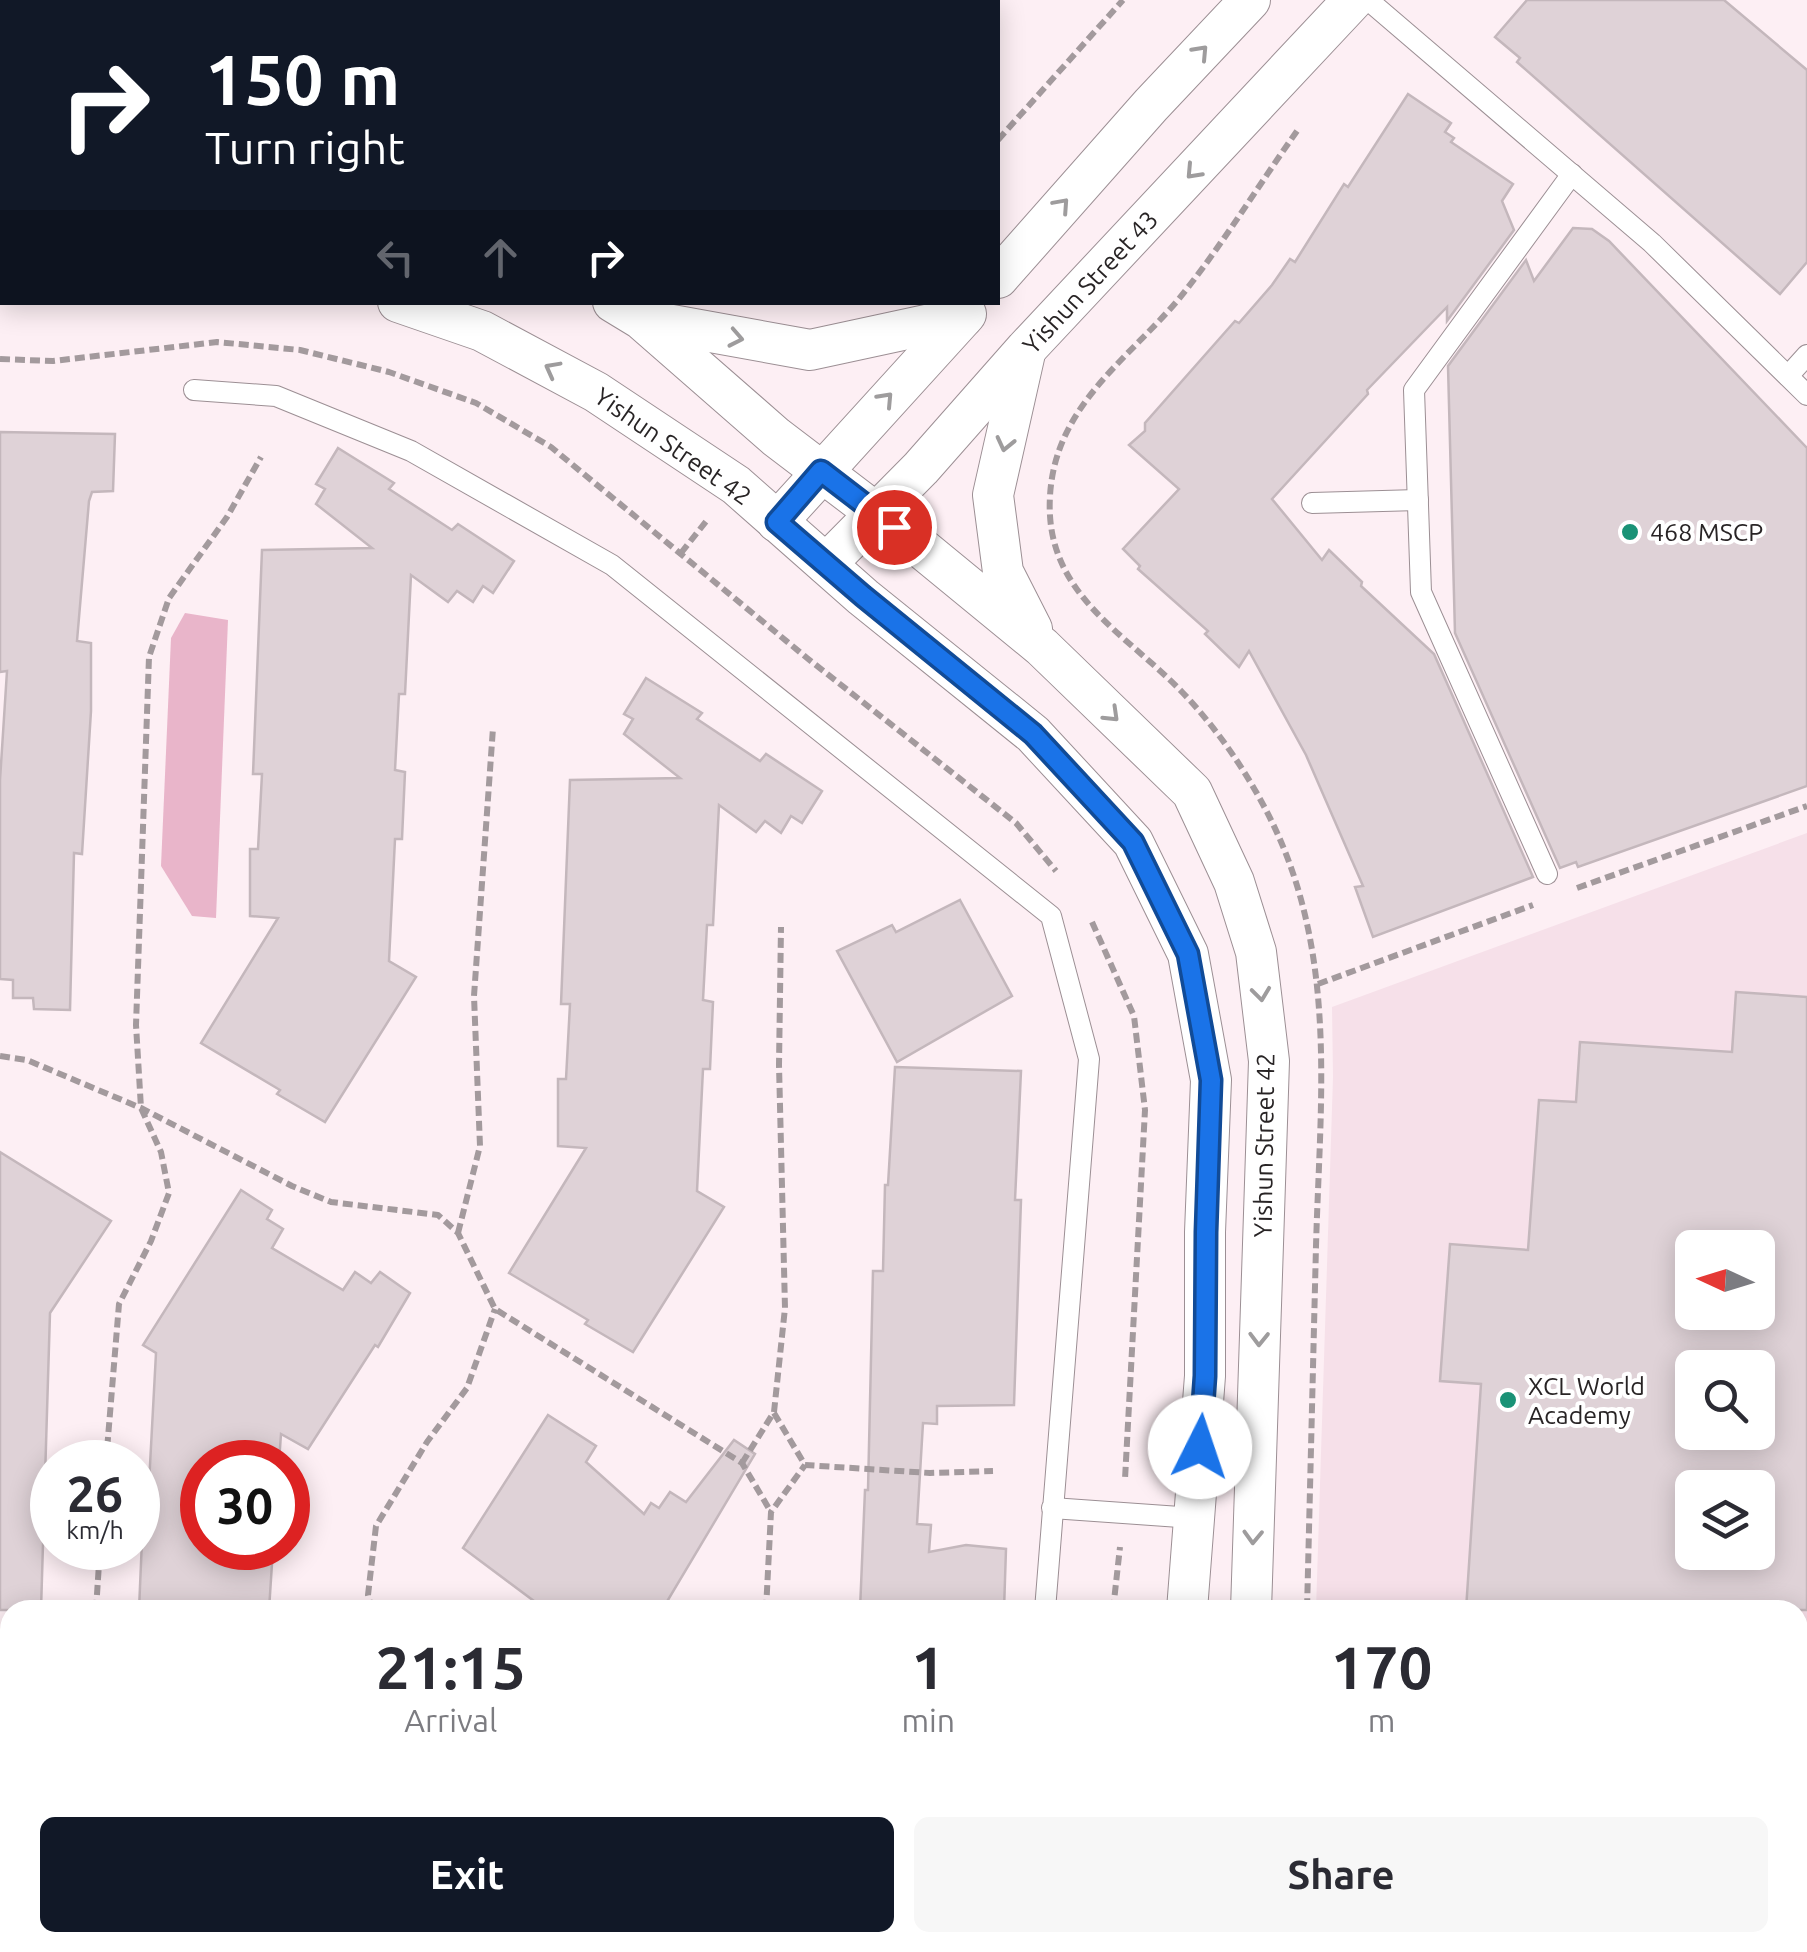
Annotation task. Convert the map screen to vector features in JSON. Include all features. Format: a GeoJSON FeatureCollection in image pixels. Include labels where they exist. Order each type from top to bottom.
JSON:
{"type":"FeatureCollection","features":[{"type":"Feature","properties":{"kind":"street"},"geometry":{"type":"LineString","coordinates":[[1000,276],[1250,0]]}},
{"type":"Feature","properties":{"kind":"street","name":"Yishun Street 43"},"geometry":{"type":"LineString","coordinates":[[826,564],[921,468],[1026,349],[1353,0]]}},
{"type":"Feature","properties":{"kind":"street","name":"Yishun Street 42"},"geometry":{"type":"LineString","coordinates":[[406,305],[482,332],[596,392],[736,486],[1033,734],[1133,842],[1188,954],[1211,1080],[1205,1376],[1188,1600]]}},
{"type":"Feature","properties":{"kind":"street"},"geometry":{"type":"LineString","coordinates":[[777,522],[969,310]]}},
{"type":"Feature","properties":{"kind":"street"},"geometry":{"type":"LineString","coordinates":[[627,311],[810,350],[969,310]]}},
{"type":"Feature","properties":{"kind":"street","name":"Yishun Street 42"},"geometry":{"type":"LineString","coordinates":[[627,311],[776,437],[1042,647],[1192,792],[1234,882],[1256,952],[1269,1061],[1251,1600]]}},
{"type":"Feature","properties":{"kind":"street"},"geometry":{"type":"LineString","coordinates":[[1026,349],[994,495],[1002,572],[1042,647]]}},
{"type":"Feature","properties":{"kind":"lane"},"geometry":{"type":"LineString","coordinates":[[1368,0],[1652,243],[1807,396]]}},
{"type":"Feature","properties":{"kind":"lane"},"geometry":{"type":"LineString","coordinates":[[1546,874],[1421,592],[1414,390],[1572,174]]}},
{"type":"Feature","properties":{"kind":"lane"},"geometry":{"type":"LineString","coordinates":[[1788,376],[1807,355]]}},
{"type":"Feature","properties":{"kind":"lane"},"geometry":{"type":"LineString","coordinates":[[194,390],[276,396],[395,445],[612,565],[1051,916],[1090,1059],[1046,1600]]}},
{"type":"Feature","properties":{"kind":"lane"},"geometry":{"type":"LineString","coordinates":[[1312,503],[1418,500]]}},
{"type":"Feature","properties":{"kind":"lane"},"geometry":{"type":"LineString","coordinates":[[1052,1508],[1194,1518]]}},
{"type":"Feature","properties":{"kind":"path"},"geometry":{"type":"LineString","coordinates":[[1000,138],[1123,0]]}},
{"type":"Feature","properties":{"kind":"path"},"geometry":{"type":"LineString","coordinates":[[1298,129],[1179,298],[1094,390],[1061,438],[1050,495],[1053,544],[1071,584],[1104,622],[1183,693],[1240,762],[1274,826],[1302,906],[1318,984],[1321,1026],[1307,1600]]}},
{"type":"Feature","properties":{"kind":"path"},"geometry":{"type":"LineString","coordinates":[[0,359],[53,361],[217,342],[318,354],[389,372],[476,403],[551,446],[807,658],[1016,823],[1064,881]]}},
{"type":"Feature","properties":{"kind":"path"},"geometry":{"type":"LineString","coordinates":[[108,1440],[119,1304],[169,1193],[162,1152],[141,1108],[136,1025],[149,657],[169,598],[227,517],[261,457]]}},
{"type":"Feature","properties":{"kind":"path"},"geometry":{"type":"LineString","coordinates":[[458,1233],[480,1146],[474,996],[492,728]]}},
{"type":"Feature","properties":{"kind":"path"},"geometry":{"type":"LineString","coordinates":[[1087,910],[1134,1016],[1146,1110],[1115,1600]]}},
{"type":"Feature","properties":{"kind":"path"},"geometry":{"type":"LineString","coordinates":[[742,1463],[774,1412],[785,1308],[781,927]]}},
{"type":"Feature","properties":{"kind":"path"},"geometry":{"type":"LineString","coordinates":[[0,1056],[27,1060],[141,1108],[331,1202],[438,1215],[458,1233],[496,1309],[742,1463],[771,1512],[767,1600]]}},
{"type":"Feature","properties":{"kind":"path"},"geometry":{"type":"LineString","coordinates":[[369,1600],[376,1526],[426,1442],[468,1388],[496,1309]]}},
{"type":"Feature","properties":{"kind":"path"},"geometry":{"type":"LineString","coordinates":[[774,1412],[806,1465]]}},
{"type":"Feature","properties":{"kind":"path"},"geometry":{"type":"LineString","coordinates":[[806,1465],[930,1474],[993,1472]]}},
{"type":"Feature","properties":{"kind":"path"},"geometry":{"type":"LineString","coordinates":[[771,1512],[806,1465]]}},
{"type":"Feature","properties":{"kind":"path"},"geometry":{"type":"LineString","coordinates":[[97,1600],[99,1570]]}},
{"type":"Feature","properties":{"kind":"shaded area"},"geometry":{"type":"Polygon","coordinates":[[[185,613],[228,620],[216,918],[192,916],[161,866],[171,638],[185,613]]]}},
{"type":"Feature","properties":{"kind":"shaded area","name":"XCL World Academy"},"geometry":{"type":"Polygon","coordinates":[[[1807,833],[1807,1600],[1316,1600],[1332,1007],[1807,833]]]}},
{"type":"Feature","properties":{"kind":"building"},"geometry":{"type":"Polygon","coordinates":[[[1527,0],[1724,0],[1807,70],[1807,262],[1780,294],[1517,62],[1520,58],[1495,37],[1527,0]]]}},
{"type":"Feature","properties":{"kind":"building"},"geometry":{"type":"Polygon","coordinates":[[[1408,94],[1451,123],[1445,132],[1454,138],[1451,142],[1513,184],[1502,201],[1514,230],[1447,321],[1447,307],[1367,390],[1368,394],[1272,499],[1322,560],[1329,550],[1362,582],[1361,586],[1434,654],[1533,877],[1373,937],[1355,887],[1363,886],[1306,755],[1249,651],[1239,667],[1205,634],[1208,631],[1138,569],[1140,566],[1123,549],[1179,489],[1129,445],[1145,431],[1145,423],[1235,321],[1239,323],[1272,285],[1290,259],[1295,262],[1408,94]]]}},
{"type":"Feature","properties":{"kind":"building","name":"468 MSCP"},"geometry":{"type":"Polygon","coordinates":[[[1573,228],[1592,229],[1609,241],[1807,448],[1807,786],[1578,867],[1576,862],[1560,868],[1455,633],[1448,366],[1526,260],[1534,281],[1573,228]]]}},
{"type":"Feature","properties":{"kind":"building"},"geometry":{"type":"Polygon","coordinates":[[[0,432],[115,434],[113,491],[92,492],[89,501],[77,641],[91,643],[91,711],[82,854],[74,853],[70,1010],[34,1009],[33,998],[13,998],[13,980],[0,979],[0,780],[7,671],[0,672],[0,432]]]}},
{"type":"Feature","properties":{"kind":"building"},"geometry":{"type":"Polygon","coordinates":[[[338,448],[394,483],[389,489],[452,530],[458,524],[514,561],[493,593],[483,586],[473,602],[457,591],[448,602],[411,575],[405,694],[399,694],[395,770],[405,772],[402,839],[395,839],[389,961],[416,977],[325,1122],[201,1043],[278,918],[250,916],[250,849],[258,849],[262,774],[253,774],[262,550],[372,548],[316,504],[325,489],[316,484],[338,448]]]}},
{"type":"Feature","properties":{"kind":"building"},"geometry":{"type":"Polygon","coordinates":[[[646,678],[702,713],[697,719],[760,761],[766,754],[822,791],[802,823],[791,816],[781,833],[765,821],[756,832],[719,805],[713,925],[707,925],[703,1000],[713,1002],[710,1069],[703,1069],[697,1191],[724,1207],[633,1352],[509,1273],[586,1148],[558,1146],[558,1079],[566,1079],[570,1004],[561,1004],[570,780],[680,778],[624,734],[633,719],[624,714],[646,678]]]}},
{"type":"Feature","properties":{"kind":"building"},"geometry":{"type":"Polygon","coordinates":[[[960,900],[1012,996],[897,1062],[837,951],[892,925],[896,932],[960,900]]]}},
{"type":"Feature","properties":{"kind":"building","name":"XCL World Academy"},"geometry":{"type":"Polygon","coordinates":[[[1736,992],[1807,997],[1807,1600],[1467,1600],[1481,1384],[1440,1381],[1450,1244],[1528,1250],[1539,1100],[1576,1102],[1580,1042],[1732,1052],[1736,992]]]}},
{"type":"Feature","properties":{"kind":"building"},"geometry":{"type":"Polygon","coordinates":[[[895,1067],[1021,1071],[1015,1200],[1021,1200],[1014,1405],[937,1406],[937,1424],[923,1423],[917,1524],[931,1525],[929,1552],[966,1545],[1006,1549],[1004,1600],[860,1600],[868,1490],[873,1271],[883,1271],[895,1067]]]}},
{"type":"Feature","properties":{"kind":"building"},"geometry":{"type":"Polygon","coordinates":[[[0,1152],[111,1221],[50,1313],[46,1440],[30,1440],[30,1570],[42,1570],[41,1600],[0,1600],[0,1152]]]}},
{"type":"Feature","properties":{"kind":"building"},"geometry":{"type":"Polygon","coordinates":[[[241,1190],[272,1210],[267,1219],[283,1229],[272,1248],[343,1290],[355,1272],[371,1283],[380,1272],[410,1293],[310,1446],[310,1440],[292,1440],[281,1434],[281,1440],[180,1440],[180,1570],[272,1570],[270,1600],[139,1600],[141,1570],[160,1570],[160,1440],[151,1440],[156,1353],[143,1345],[241,1190]]]}},
{"type":"Feature","properties":{"kind":"building"},"geometry":{"type":"Polygon","coordinates":[[[548,1415],[596,1446],[586,1462],[644,1514],[651,1503],[659,1508],[670,1492],[686,1502],[734,1440],[755,1454],[668,1600],[533,1600],[463,1548],[548,1415]]]}},
{"type":"Feature","properties":{"kind":"place","name":"468 MSCP"},"geometry":{"type":"Point","coordinates":[1630,532]}},
{"type":"Feature","properties":{"kind":"place","name":"XCL World Academy"},"geometry":{"type":"Point","coordinates":[1508,1400]}},
{"type":"Feature","properties":{"kind":"route"},"geometry":{"type":"LineString","coordinates":[[894,527],[821,471],[777,522],[1033,734],[1133,842],[1188,954],[1211,1080],[1200,1447]]}}]}
